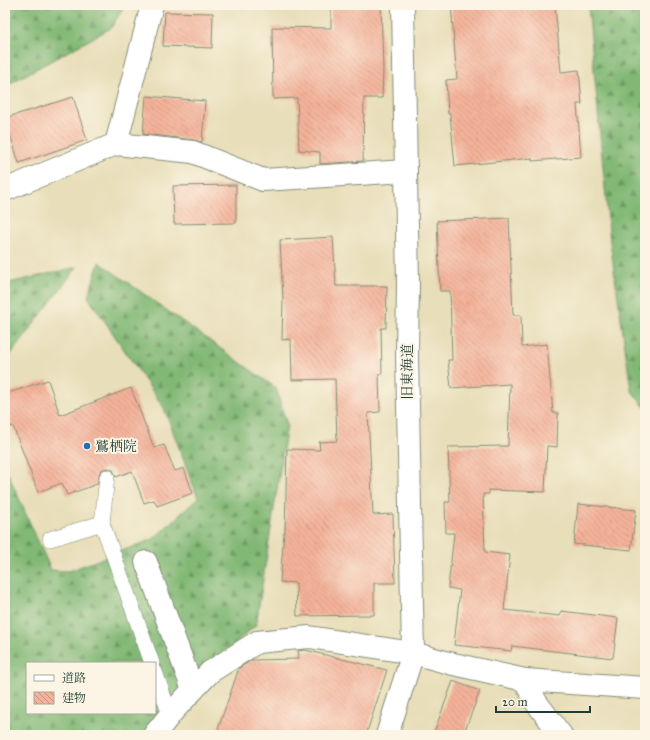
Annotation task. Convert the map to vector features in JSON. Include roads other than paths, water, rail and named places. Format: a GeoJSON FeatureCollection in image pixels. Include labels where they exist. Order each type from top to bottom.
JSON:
{"type":"FeatureCollection","features":[{"type":"Feature","properties":{"kind":"street"},"geometry":{"type":"LineString","coordinates":[[116,144],[152,5]]}},
{"type":"Feature","properties":{"kind":"street","name":"旧東海道"},"geometry":{"type":"LineString","coordinates":[[387,735],[413,653],[407,356],[408,284],[404,5]]}},
{"type":"Feature","properties":{"kind":"street"},"geometry":{"type":"LineString","coordinates":[[5,190],[116,144],[193,152],[263,180],[406,171]]}},
{"type":"Feature","properties":{"kind":"street"},"geometry":{"type":"LineString","coordinates":[[146,562],[193,690]]}},
{"type":"Feature","properties":{"kind":"street"},"geometry":{"type":"LineString","coordinates":[[154,735],[170,715],[210,672],[257,642],[309,637],[413,653],[449,663],[525,680],[645,688]]}},
{"type":"Feature","properties":{"kind":"street"},"geometry":{"type":"LineString","coordinates":[[525,680],[536,702],[561,735]]}},
{"type":"Feature","properties":{"kind":"lane"},"geometry":{"type":"LineString","coordinates":[[107,478],[102,523],[152,662]]}},
{"type":"Feature","properties":{"kind":"lane"},"geometry":{"type":"LineString","coordinates":[[50,539],[102,523]]}},
{"type":"Feature","properties":{"kind":"lane"},"geometry":{"type":"LineString","coordinates":[[156,675],[170,715]]}},
{"type":"Feature","properties":{"kind":"place","name":"鷲栖院"},"geometry":{"type":"Point","coordinates":[87,446]}}]}
